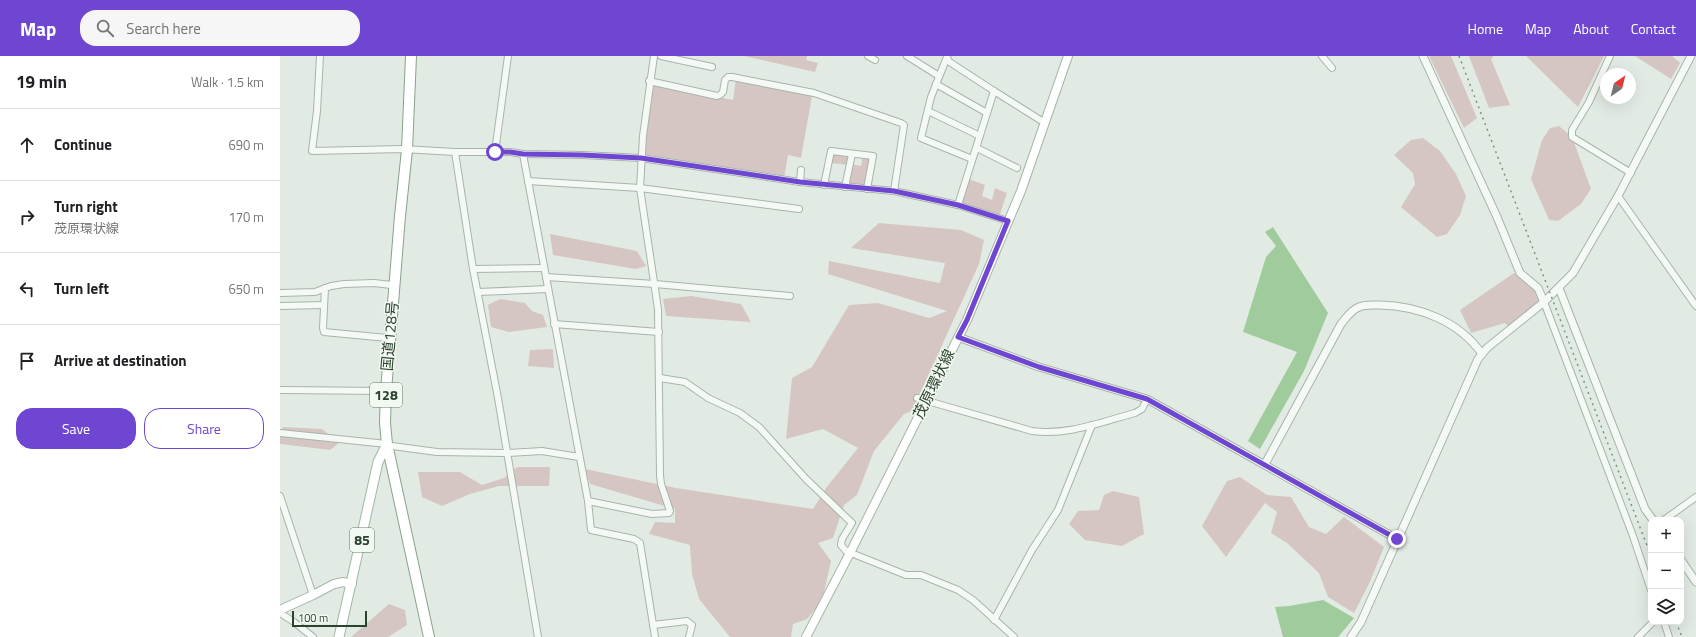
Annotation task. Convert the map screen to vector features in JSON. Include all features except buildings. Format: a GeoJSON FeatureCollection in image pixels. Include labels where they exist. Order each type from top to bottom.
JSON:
{"type":"FeatureCollection","features":[{"type":"Feature","properties":{"kind":"highway","name":"国道128号"},"geometry":{"type":"LineString","coordinates":[[411,56],[407,150],[386,391],[385,423],[387,444],[429,637]]}},
{"type":"Feature","properties":{"kind":"main road","name":"茂原環状線"},"geometry":{"type":"LineString","coordinates":[[806,637],[967,320],[1021,191],[1068,56]]}},
{"type":"Feature","properties":{"kind":"main road","name":"85"},"geometry":{"type":"LineString","coordinates":[[338,637],[352,584],[378,462],[387,444]]}},
{"type":"Feature","properties":{"kind":"main road"},"geometry":{"type":"LineString","coordinates":[[280,612],[334,584],[343,582],[352,584]]}},
{"type":"Feature","properties":{"kind":"street"},"geometry":{"type":"LineString","coordinates":[[320,56],[317,111],[312,151],[403,148],[407,150],[510,152],[523,154],[641,158],[800,182],[894,191],[958,205],[1008,221]]}},
{"type":"Feature","properties":{"kind":"street"},"geometry":{"type":"LineString","coordinates":[[495,152],[508,56]]}},
{"type":"Feature","properties":{"kind":"street"},"geometry":{"type":"LineString","coordinates":[[588,501],[652,514],[669,513],[670,511],[661,479],[658,309],[640,188],[641,158],[649,81],[654,56]]}},
{"type":"Feature","properties":{"kind":"street"},"geometry":{"type":"LineString","coordinates":[[661,56],[712,67]]}},
{"type":"Feature","properties":{"kind":"street"},"geometry":{"type":"LineString","coordinates":[[868,56],[875,60]]}},
{"type":"Feature","properties":{"kind":"street"},"geometry":{"type":"LineString","coordinates":[[907,56],[939,76]]}},
{"type":"Feature","properties":{"kind":"street"},"geometry":{"type":"LineString","coordinates":[[947,56],[936,84],[921,138],[972,159]]}},
{"type":"Feature","properties":{"kind":"street"},"geometry":{"type":"LineString","coordinates":[[947,56],[948,61],[1045,123]]}},
{"type":"Feature","properties":{"kind":"street"},"geometry":{"type":"LineString","coordinates":[[1322,56],[1332,68]]}},
{"type":"Feature","properties":{"kind":"street"},"geometry":{"type":"LineString","coordinates":[[1423,56],[1497,217],[1520,273],[1538,288],[1544,302],[1633,536],[1651,589]]}},
{"type":"Feature","properties":{"kind":"street"},"geometry":{"type":"LineString","coordinates":[[1610,56],[1589,102],[1571,134],[1572,137],[1631,173]]}},
{"type":"Feature","properties":{"kind":"street"},"geometry":{"type":"LineString","coordinates":[[1351,637],[1361,622],[1474,366],[1482,354],[1544,302],[1573,273],[1631,173],[1691,56]]}},
{"type":"Feature","properties":{"kind":"street"},"geometry":{"type":"LineString","coordinates":[[649,81],[717,96],[723,92],[725,80],[728,77],[732,77],[814,93],[901,123],[904,125],[894,191]]}},
{"type":"Feature","properties":{"kind":"street"},"geometry":{"type":"LineString","coordinates":[[936,84],[987,113]]}},
{"type":"Feature","properties":{"kind":"street"},"geometry":{"type":"LineString","coordinates":[[958,205],[994,91]]}},
{"type":"Feature","properties":{"kind":"street"},"geometry":{"type":"LineString","coordinates":[[928,111],[980,136]]}},
{"type":"Feature","properties":{"kind":"street"},"geometry":{"type":"LineString","coordinates":[[977,148],[1017,168]]}},
{"type":"Feature","properties":{"kind":"street"},"geometry":{"type":"LineString","coordinates":[[824,185],[831,151],[873,156],[866,189]]}},
{"type":"Feature","properties":{"kind":"street"},"geometry":{"type":"LineString","coordinates":[[455,152],[473,269],[498,398],[538,637]]}},
{"type":"Feature","properties":{"kind":"street"},"geometry":{"type":"LineString","coordinates":[[523,154],[588,501],[591,530],[634,539],[640,543],[655,637]]}},
{"type":"Feature","properties":{"kind":"street"},"geometry":{"type":"LineString","coordinates":[[845,187],[852,154]]}},
{"type":"Feature","properties":{"kind":"street"},"geometry":{"type":"LineString","coordinates":[[800,182],[801,170]]}},
{"type":"Feature","properties":{"kind":"street"},"geometry":{"type":"LineString","coordinates":[[528,181],[640,188],[799,209]]}},
{"type":"Feature","properties":{"kind":"street"},"geometry":{"type":"LineString","coordinates":[[1618,196],[1696,306]]}},
{"type":"Feature","properties":{"kind":"street"},"geometry":{"type":"LineString","coordinates":[[473,269],[544,268]]}},
{"type":"Feature","properties":{"kind":"street"},"geometry":{"type":"LineString","coordinates":[[546,276],[790,296]]}},
{"type":"Feature","properties":{"kind":"street"},"geometry":{"type":"LineString","coordinates":[[280,294],[315,292],[331,286],[374,283],[391,285],[395,280]]}},
{"type":"Feature","properties":{"kind":"street"},"geometry":{"type":"LineString","coordinates":[[325,288],[324,332],[387,338],[391,334]]}},
{"type":"Feature","properties":{"kind":"street"},"geometry":{"type":"LineString","coordinates":[[1559,288],[1646,509],[1651,517]]}},
{"type":"Feature","properties":{"kind":"street"},"geometry":{"type":"LineString","coordinates":[[478,292],[548,289]]}},
{"type":"Feature","properties":{"kind":"street"},"geometry":{"type":"LineString","coordinates":[[280,306],[324,305]]}},
{"type":"Feature","properties":{"kind":"street"},"geometry":{"type":"LineString","coordinates":[[1265,464],[1341,324],[1349,313],[1358,307],[1369,305],[1397,305],[1420,311],[1453,326],[1482,354]]}},
{"type":"Feature","properties":{"kind":"street"},"geometry":{"type":"LineString","coordinates":[[554,324],[659,332]]}},
{"type":"Feature","properties":{"kind":"street"},"geometry":{"type":"LineString","coordinates":[[958,337],[1039,367],[1147,399],[1397,539]]}},
{"type":"Feature","properties":{"kind":"street"},"geometry":{"type":"LineString","coordinates":[[660,378],[685,382],[708,398],[740,413],[759,427],[806,479],[852,523],[842,539],[841,545],[846,551],[906,575],[921,575],[942,583],[973,600],[1014,637]]}},
{"type":"Feature","properties":{"kind":"street"},"geometry":{"type":"LineString","coordinates":[[280,390],[386,391]]}},
{"type":"Feature","properties":{"kind":"street"},"geometry":{"type":"LineString","coordinates":[[917,398],[1037,432],[1065,431],[1135,413],[1142,409],[1147,399]]}},
{"type":"Feature","properties":{"kind":"street"},"geometry":{"type":"LineString","coordinates":[[994,620],[1032,550],[1058,510],[1092,425]]}},
{"type":"Feature","properties":{"kind":"street"},"geometry":{"type":"LineString","coordinates":[[280,433],[387,444],[437,452],[506,453],[542,451],[579,457]]}},
{"type":"Feature","properties":{"kind":"street"},"geometry":{"type":"LineString","coordinates":[[280,496],[313,595]]}},
{"type":"Feature","properties":{"kind":"street"},"geometry":{"type":"LineString","coordinates":[[1668,517],[1696,497]]}},
{"type":"Feature","properties":{"kind":"street"},"geometry":{"type":"LineString","coordinates":[[1684,564],[1696,582]]}},
{"type":"Feature","properties":{"kind":"street"},"geometry":{"type":"LineString","coordinates":[[280,612],[313,637]]}},
{"type":"Feature","properties":{"kind":"street"},"geometry":{"type":"LineString","coordinates":[[653,625],[687,621],[692,625],[689,637]]}},
{"type":"Feature","properties":{"kind":"street"},"geometry":{"type":"LineString","coordinates":[[1638,637],[1650,625]]}},
{"type":"Feature","properties":{"kind":"street"},"geometry":{"type":"LineString","coordinates":[[1665,625],[1669,637]]}},
{"type":"Feature","properties":{"kind":"shaded area"},"geometry":{"type":"Polygon","coordinates":[[[744,56],[807,56],[806,60],[818,63],[815,72],[744,56]]]}},
{"type":"Feature","properties":{"kind":"shaded area"},"geometry":{"type":"Polygon","coordinates":[[[1429,56],[1451,56],[1477,118],[1464,128],[1429,56]]]}},
{"type":"Feature","properties":{"kind":"shaded area"},"geometry":{"type":"Polygon","coordinates":[[[1469,56],[1494,56],[1491,59],[1510,105],[1489,108],[1469,56]]]}},
{"type":"Feature","properties":{"kind":"shaded area"},"geometry":{"type":"Polygon","coordinates":[[[1526,56],[1604,56],[1578,107],[1526,56]]]}},
{"type":"Feature","properties":{"kind":"shaded area"},"geometry":{"type":"Polygon","coordinates":[[[1635,56],[1672,56],[1680,63],[1671,79],[1635,56]]]}},
{"type":"Feature","properties":{"kind":"shaded area"},"geometry":{"type":"Polygon","coordinates":[[[736,79],[812,96],[801,158],[788,155],[784,178],[643,157],[652,84],[733,100],[736,79]]]}},
{"type":"Feature","properties":{"kind":"shaded area"},"geometry":{"type":"Polygon","coordinates":[[[1559,126],[1572,137],[1591,189],[1581,204],[1558,221],[1549,220],[1531,179],[1542,140],[1550,128],[1559,126]]]}},
{"type":"Feature","properties":{"kind":"shaded area"},"geometry":{"type":"Polygon","coordinates":[[[1423,138],[1440,151],[1456,174],[1466,196],[1460,215],[1447,234],[1437,237],[1401,207],[1415,184],[1413,173],[1394,155],[1411,140],[1423,138]]]}},
{"type":"Feature","properties":{"kind":"shaded area"},"geometry":{"type":"Polygon","coordinates":[[[832,153],[849,155],[849,165],[831,163],[832,153]]]}},
{"type":"Feature","properties":{"kind":"shaded area"},"geometry":{"type":"Polygon","coordinates":[[[863,156],[870,157],[866,185],[848,185],[851,164],[861,166],[863,156]]]}},
{"type":"Feature","properties":{"kind":"shaded area"},"geometry":{"type":"Polygon","coordinates":[[[969,179],[985,185],[982,196],[992,200],[995,188],[1007,193],[1000,214],[997,215],[960,203],[969,179]]]}},
{"type":"Feature","properties":{"kind":"shaded area"},"geometry":{"type":"Polygon","coordinates":[[[879,223],[961,230],[984,240],[979,264],[912,411],[904,414],[874,451],[857,495],[844,505],[833,538],[818,543],[831,561],[822,601],[807,619],[793,624],[791,637],[730,637],[699,599],[692,574],[690,545],[649,534],[655,522],[675,523],[675,509],[590,484],[585,469],[676,488],[813,509],[826,488],[858,448],[823,429],[786,439],[792,378],[812,367],[849,305],[878,303],[929,318],[947,311],[828,274],[829,261],[940,283],[945,263],[851,248],[879,223]]]}},
{"type":"Feature","properties":{"kind":"shaded area"},"geometry":{"type":"Polygon","coordinates":[[[1273,227],[1328,313],[1304,371],[1260,449],[1248,441],[1297,352],[1243,332],[1266,257],[1276,246],[1265,232],[1273,227]]]}},
{"type":"Feature","properties":{"kind":"shaded area"},"geometry":{"type":"Polygon","coordinates":[[[550,234],[637,251],[646,266],[636,269],[553,255],[550,234]]]}},
{"type":"Feature","properties":{"kind":"shaded area"},"geometry":{"type":"Polygon","coordinates":[[[1514,273],[1530,283],[1540,297],[1540,301],[1509,327],[1505,323],[1471,333],[1460,310],[1514,273]]]}},
{"type":"Feature","properties":{"kind":"shaded area"},"geometry":{"type":"Polygon","coordinates":[[[691,296],[741,304],[751,322],[666,316],[663,299],[691,296]]]}},
{"type":"Feature","properties":{"kind":"shaded area"},"geometry":{"type":"Polygon","coordinates":[[[500,299],[525,303],[532,311],[543,315],[547,327],[509,332],[491,327],[488,305],[500,299]]]}},
{"type":"Feature","properties":{"kind":"shaded area"},"geometry":{"type":"Polygon","coordinates":[[[553,349],[554,368],[528,366],[530,350],[553,349]]]}},
{"type":"Feature","properties":{"kind":"shaded area"},"geometry":{"type":"Polygon","coordinates":[[[283,427],[322,429],[339,443],[330,450],[280,444],[280,434],[283,427]]]}},
{"type":"Feature","properties":{"kind":"shaded area"},"geometry":{"type":"Polygon","coordinates":[[[517,467],[550,467],[549,486],[499,486],[470,494],[442,506],[422,497],[418,472],[460,472],[482,485],[504,478],[517,467]]]}},
{"type":"Feature","properties":{"kind":"shaded area"},"geometry":{"type":"Polygon","coordinates":[[[1240,477],[1267,495],[1291,497],[1309,527],[1326,534],[1344,517],[1384,547],[1369,584],[1354,613],[1328,597],[1319,573],[1287,543],[1271,533],[1277,512],[1265,503],[1226,557],[1202,526],[1227,481],[1240,477]]]}},
{"type":"Feature","properties":{"kind":"shaded area"},"geometry":{"type":"Polygon","coordinates":[[[1113,491],[1139,497],[1144,534],[1122,546],[1085,540],[1069,524],[1078,511],[1099,510],[1104,495],[1113,491]]]}},
{"type":"Feature","properties":{"kind":"shaded area"},"geometry":{"type":"Polygon","coordinates":[[[1323,600],[1354,618],[1338,637],[1283,637],[1275,607],[1323,600]]]}},
{"type":"Feature","properties":{"kind":"shaded area"},"geometry":{"type":"Polygon","coordinates":[[[389,604],[405,610],[407,625],[388,637],[351,637],[389,604]]]}},
{"type":"Feature","properties":{"kind":"railway"},"geometry":{"type":"LineString","coordinates":[[1459,56],[1650,553]]}},
{"type":"Feature","properties":{"kind":"railway"},"geometry":{"type":"LineString","coordinates":[[1677,625],[1682,637]]}},
{"type":"Feature","properties":{"kind":"route"},"geometry":{"type":"LineString","coordinates":[[495,152],[641,158],[800,182],[894,191],[958,205],[1008,221],[967,320],[958,337],[1039,367],[1147,399],[1397,539]]}}]}
